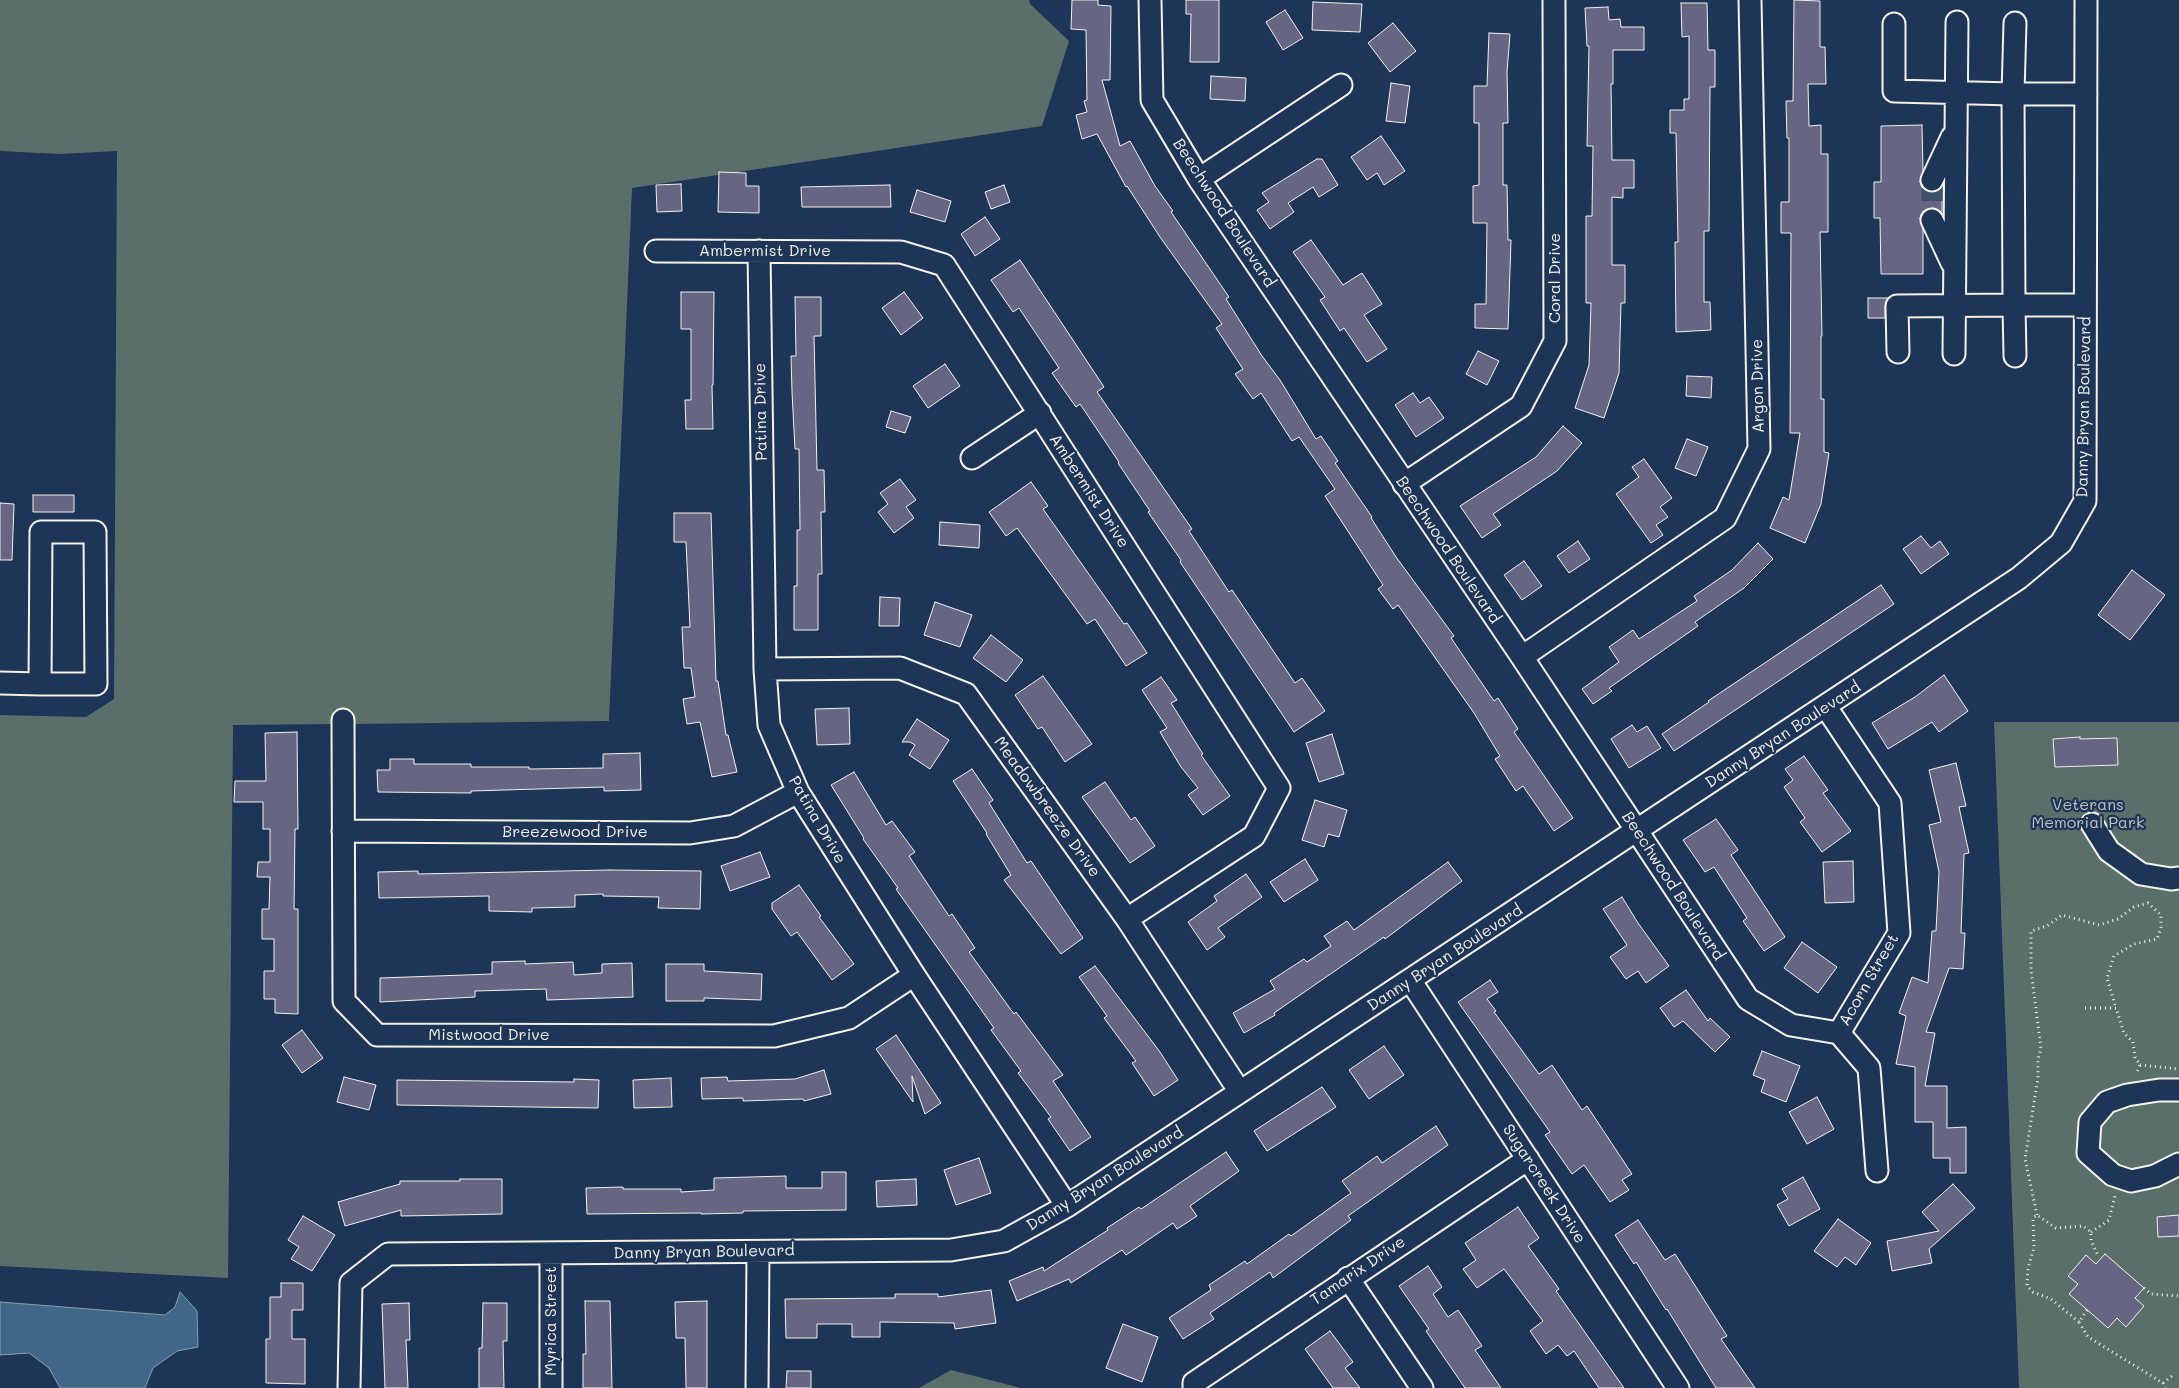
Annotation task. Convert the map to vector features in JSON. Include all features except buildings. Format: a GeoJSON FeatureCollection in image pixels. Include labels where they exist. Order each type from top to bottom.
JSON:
{"type":"FeatureCollection","features":[{"type":"Feature","properties":{"kind":"street","name":"Beechwood Boulevard"},"geometry":{"type":"LineString","coordinates":[[1150,0],[1152,100],[1200,178],[1404,484],[1522,657],[1748,999],[1791,1025],[1839,1033]]}},
{"type":"Feature","properties":{"kind":"street","name":"Coral Drive"},"geometry":{"type":"LineString","coordinates":[[1404,484],[1521,406],[1555,341],[1554,0]]}},
{"type":"Feature","properties":{"kind":"street","name":"Argon Drive"},"geometry":{"type":"LineString","coordinates":[[1522,657],[1725,518],[1759,449],[1750,0]]}},
{"type":"Feature","properties":{"kind":"street","name":"Danny Bryan Boulevard"},"geometry":{"type":"LineString","coordinates":[[349,1388],[351,1283],[388,1254],[951,1250],[1004,1241],[1067,1206],[2019,578],[2061,543],[2085,501],[2086,0]]}},
{"type":"Feature","properties":{"kind":"street"},"geometry":{"type":"LineString","coordinates":[[1954,354],[1957,22]]}},
{"type":"Feature","properties":{"kind":"street"},"geometry":{"type":"LineString","coordinates":[[2015,22],[2013,94],[2015,356]]}},
{"type":"Feature","properties":{"kind":"street"},"geometry":{"type":"LineString","coordinates":[[1894,24],[1894,91],[2086,94]]}},
{"type":"Feature","properties":{"kind":"street"},"geometry":{"type":"LineString","coordinates":[[1200,178],[1341,85]]}},
{"type":"Feature","properties":{"kind":"street"},"geometry":{"type":"LineString","coordinates":[[1932,180],[1956,129]]}},
{"type":"Feature","properties":{"kind":"street"},"geometry":{"type":"LineString","coordinates":[[1932,220],[1954,268]]}},
{"type":"Feature","properties":{"kind":"street","name":"Ambermist Drive"},"geometry":{"type":"LineString","coordinates":[[656,251],[901,252],[944,265],[1279,788],[1254,836],[1127,918]]}},
{"type":"Feature","properties":{"kind":"street","name":"Patina Drive"},"geometry":{"type":"LineString","coordinates":[[759,251],[764,669],[769,725],[798,792],[914,976],[1067,1206]]}},
{"type":"Feature","properties":{"kind":"street"},"geometry":{"type":"LineString","coordinates":[[1898,352],[1897,306],[2086,305]]}},
{"type":"Feature","properties":{"kind":"street"},"geometry":{"type":"LineString","coordinates":[[972,458],[1040,413]]}},
{"type":"Feature","properties":{"kind":"street"},"geometry":{"type":"LineString","coordinates":[[0,683],[40,684],[96,684],[95,532],[42,532],[40,684]]}},
{"type":"Feature","properties":{"kind":"street","name":"Meadowbreeze Drive"},"geometry":{"type":"LineString","coordinates":[[764,669],[900,668],[966,694],[1127,918],[1240,1092]]}},
{"type":"Feature","properties":{"kind":"street","name":"Acorn Street"},"geometry":{"type":"LineString","coordinates":[[1826,707],[1890,803],[1899,933],[1839,1033],[1869,1068],[1877,1171]]}},
{"type":"Feature","properties":{"kind":"street","name":"Mistwood Drive"},"geometry":{"type":"LineString","coordinates":[[343,720],[344,1001],[377,1035],[774,1036],[849,1018],[914,976]]}},
{"type":"Feature","properties":{"kind":"street","name":"Breezewood Drive"},"geometry":{"type":"LineString","coordinates":[[343,831],[690,833],[734,826],[798,792]]}},
{"type":"Feature","properties":{"kind":"street"},"geometry":{"type":"LineString","coordinates":[[2092,824],[2109,851],[2141,874],[2171,879],[2179,878]]}},
{"type":"Feature","properties":{"kind":"street","name":"Sugarcreek Drive"},"geometry":{"type":"LineString","coordinates":[[1410,980],[1678,1388]]}},
{"type":"Feature","properties":{"kind":"street"},"geometry":{"type":"LineString","coordinates":[[2179,1090],[2159,1090],[2127,1095],[2107,1102],[2090,1122],[2088,1153],[2113,1175],[2131,1181],[2155,1176],[2179,1164]]}},
{"type":"Feature","properties":{"kind":"street","name":"Tamarix Drive"},"geometry":{"type":"LineString","coordinates":[[1194,1388],[1194,1383],[1528,1159]]}},
{"type":"Feature","properties":{"kind":"street"},"geometry":{"type":"LineString","coordinates":[[757,1388],[758,1252]]}},
{"type":"Feature","properties":{"kind":"street","name":"Myrica Street"},"geometry":{"type":"LineString","coordinates":[[551,1254],[551,1388]]}},
{"type":"Feature","properties":{"kind":"street"},"geometry":{"type":"LineString","coordinates":[[1348,1278],[1422,1388]]}},
{"type":"Feature","properties":{"kind":"path"},"geometry":{"type":"LineString","coordinates":[[2091,1232],[2083,1226],[2056,1228],[2037,1215],[2025,1159],[2038,1078],[2038,1059],[2041,1049],[2031,970],[2031,931],[2047,926],[2062,915],[2099,925],[2118,919],[2134,907],[2148,903],[2161,915],[2161,928],[2157,939],[2134,944],[2114,956],[2107,978],[2116,1008]]}},
{"type":"Feature","properties":{"kind":"path"},"geometry":{"type":"LineString","coordinates":[[2140,1066],[2179,1069]]}},
{"type":"Feature","properties":{"kind":"path"},"geometry":{"type":"LineString","coordinates":[[2091,1232],[2109,1220],[2114,1196],[2121,1197]]}},
{"type":"Feature","properties":{"kind":"path"},"geometry":{"type":"LineString","coordinates":[[2037,1215],[2033,1218],[2034,1248],[2028,1268],[2027,1286],[2033,1292],[2051,1299],[2079,1322],[2088,1337],[2163,1383],[2165,1388]]}},
{"type":"Feature","properties":{"kind":"path"},"geometry":{"type":"LineString","coordinates":[[2091,1232],[2091,1241],[2098,1255]]}},
{"type":"Feature","properties":{"kind":"path"},"geometry":{"type":"LineString","coordinates":[[2144,1288],[2151,1294],[2179,1296]]}},
{"type":"Feature","properties":{"kind":"path"},"geometry":{"type":"LineString","coordinates":[[2079,1322],[2087,1310]]}},
{"type":"Feature","properties":{"kind":"path"},"geometry":{"type":"LineString","coordinates":[[2163,1383],[2172,1376]]}},
{"type":"Feature","properties":{"kind":"green space"},"geometry":{"type":"Polygon","coordinates":[[[0,0],[1029,0],[1030,4],[1069,41],[1042,126],[632,188],[609,721],[352,724],[352,710],[334,710],[334,724],[233,725],[228,1278],[0,1266],[0,715],[86,717],[114,699],[117,151],[60,154],[0,151],[0,0]]]}},
{"type":"Feature","properties":{"kind":"green space","name":"Veterans Memorial Park"},"geometry":{"type":"Polygon","coordinates":[[[1994,722],[2179,722],[2179,1388],[2019,1388],[1994,722]]]}},
{"type":"Feature","properties":{"kind":"green space"},"geometry":{"type":"Polygon","coordinates":[[[951,1370],[1021,1388],[919,1388],[951,1370]]]}},
{"type":"Feature","properties":{"kind":"water"},"geometry":{"type":"Polygon","coordinates":[[[180,1292],[197,1311],[198,1347],[177,1351],[153,1368],[145,1388],[60,1388],[49,1368],[29,1353],[0,1355],[0,1302],[165,1315],[175,1307],[180,1292]]]}},
{"type":"Feature","properties":{"kind":"tunnel"},"geometry":{"type":"LineString","coordinates":[[1932,180],[1932,220]]}}]}
